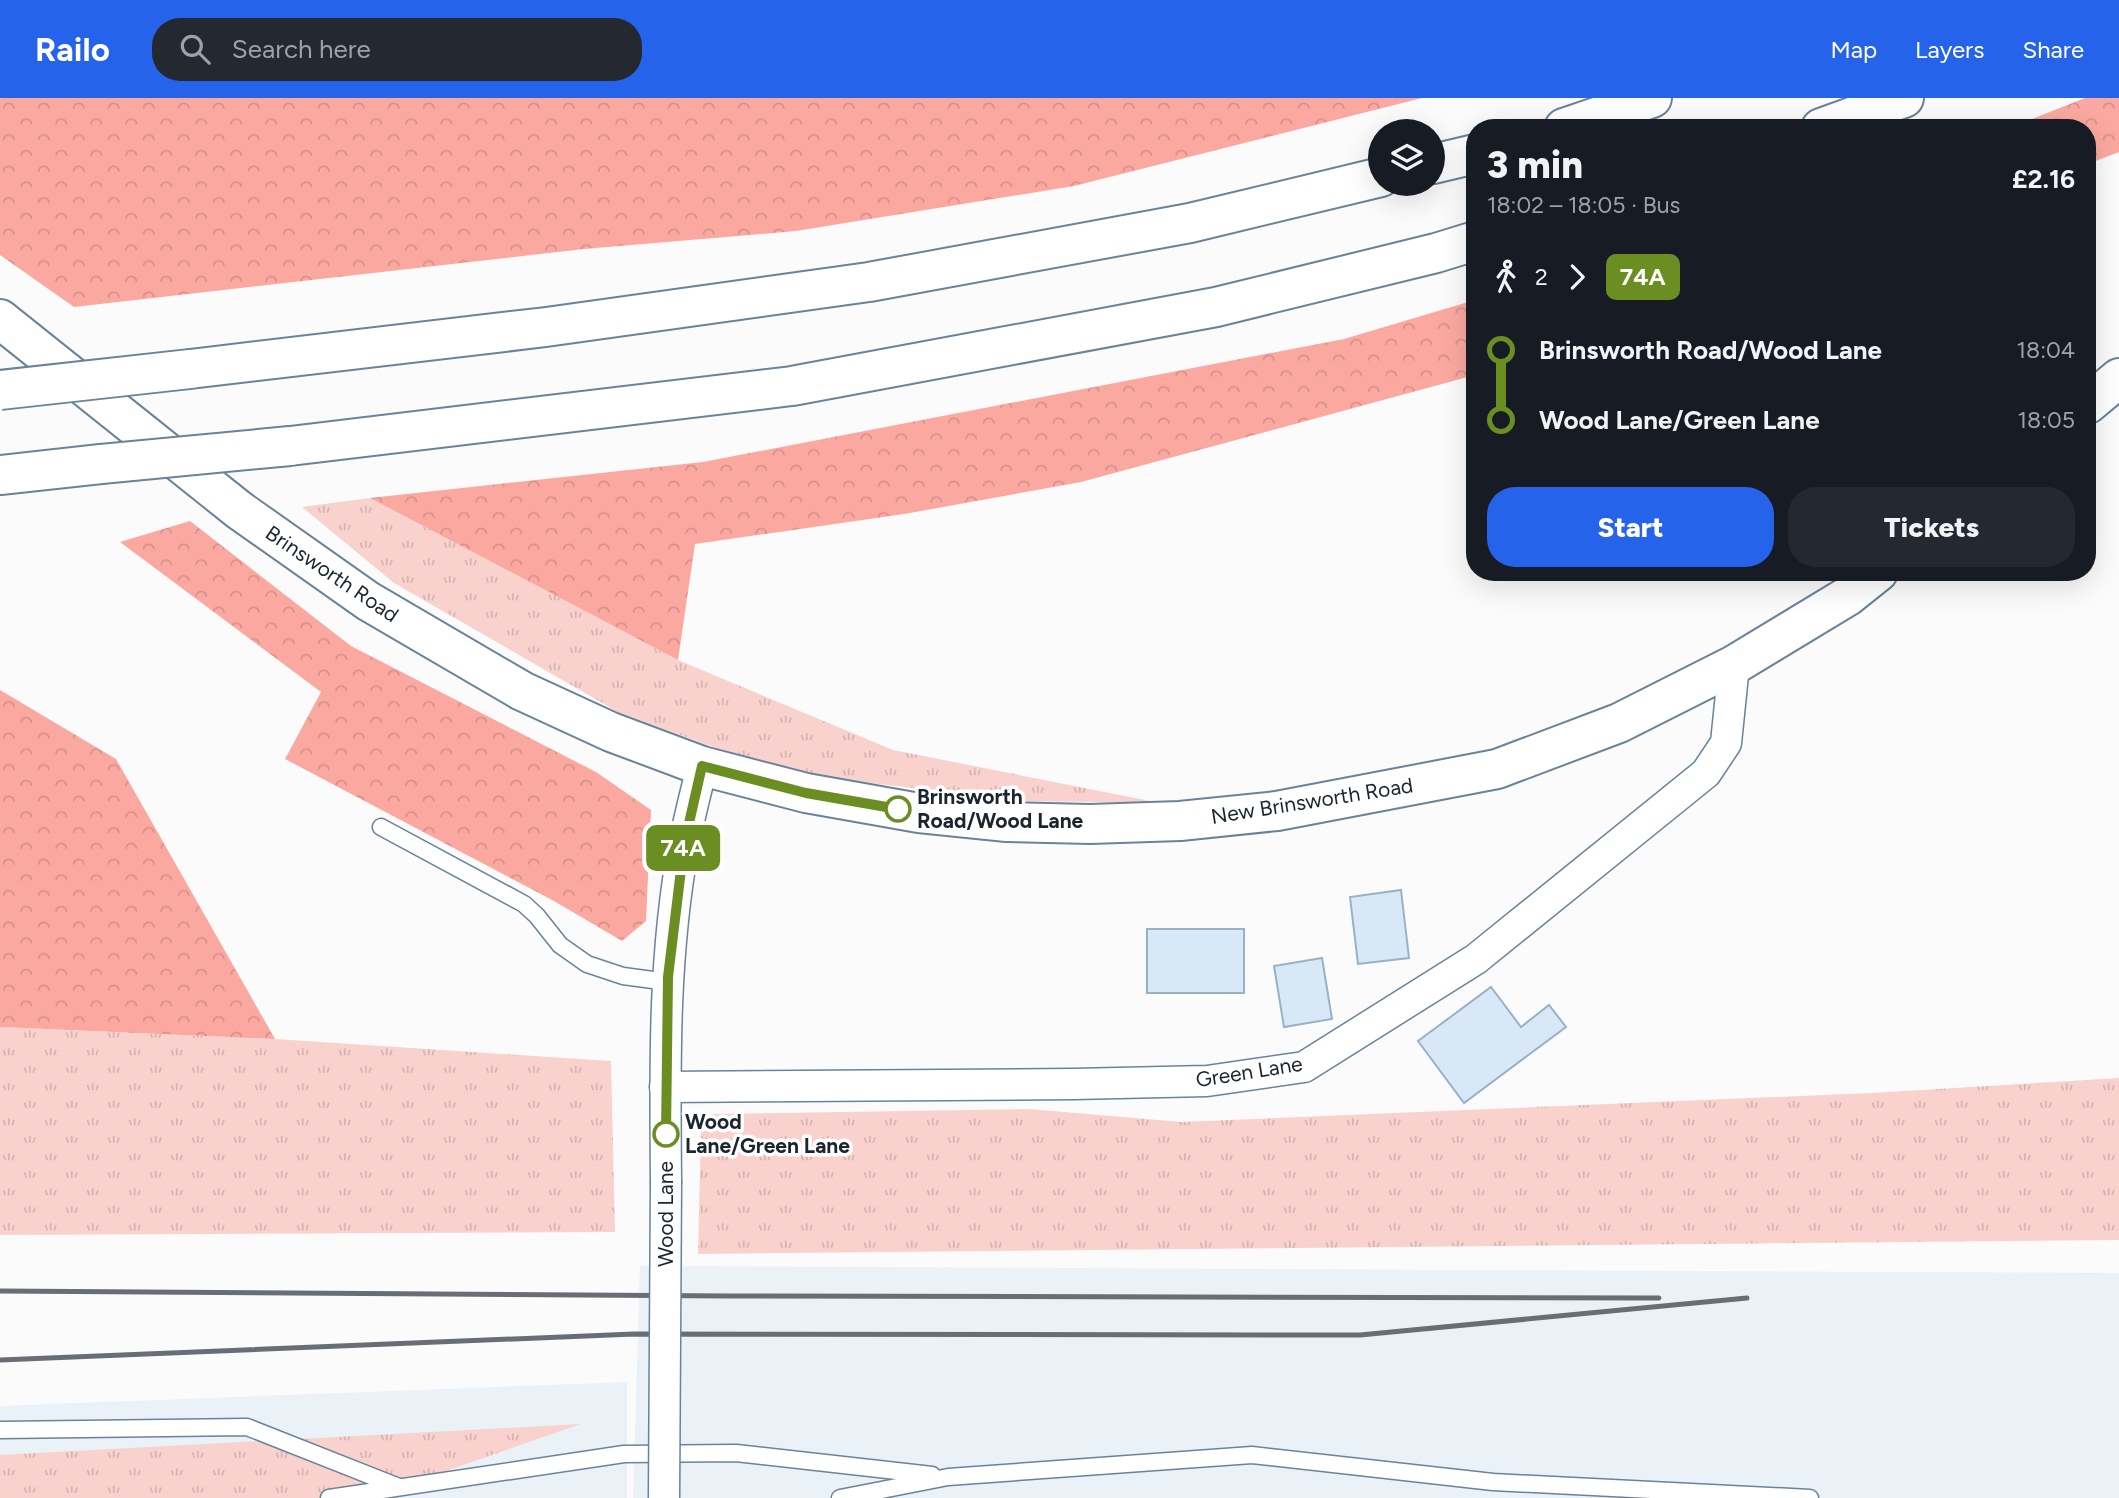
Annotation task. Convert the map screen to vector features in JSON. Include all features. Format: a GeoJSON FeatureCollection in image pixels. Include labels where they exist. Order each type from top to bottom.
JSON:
{"type":"FeatureCollection","features":[{"type":"Feature","properties":{"kind":"main road"},"geometry":{"type":"LineString","coordinates":[[1590,119],[1652,98]]}},
{"type":"Feature","properties":{"kind":"main road"},"geometry":{"type":"LineString","coordinates":[[1846,119],[1904,98]]}},
{"type":"Feature","properties":{"kind":"main road"},"geometry":{"type":"LineString","coordinates":[[1445,161],[1466,156]]}},
{"type":"Feature","properties":{"kind":"main road"},"geometry":{"type":"LineString","coordinates":[[0,390],[546,327],[869,282],[1190,223],[1368,180]]}},
{"type":"Feature","properties":{"kind":"main road"},"geometry":{"type":"LineString","coordinates":[[0,475],[290,446],[792,386],[1216,307],[1466,244]]}},
{"type":"Feature","properties":{"kind":"main road","name":"Brinsworth Road"},"geometry":{"type":"LineString","coordinates":[[0,319],[239,510],[368,601],[450,650],[555,707],[611,732],[702,766]]}},
{"type":"Feature","properties":{"kind":"main road"},"geometry":{"type":"LineString","coordinates":[[2096,397],[2119,378]]}},
{"type":"Feature","properties":{"kind":"main road","name":"New Brinsworth Road"},"geometry":{"type":"LineString","coordinates":[[702,766],[806,793],[919,813],[1007,822],[1090,824],[1180,821],[1277,811],[1497,769],[1619,723],[1734,665],[1848,596],[1867,581]]}},
{"type":"Feature","properties":{"kind":"street","name":"Green Lane"},"geometry":{"type":"LineString","coordinates":[[665,1087],[1060,1085],[1207,1081],[1304,1067],[1476,958],[1706,773],[1726,743],[1734,665]]}},
{"type":"Feature","properties":{"kind":"street","name":"Wood Lane"},"geometry":{"type":"LineString","coordinates":[[664,1498],[665,1087],[668,982],[684,845],[702,766]]}},
{"type":"Feature","properties":{"kind":"lane"},"geometry":{"type":"LineString","coordinates":[[381,827],[524,904],[560,945],[587,964],[623,976],[668,982]]}},
{"type":"Feature","properties":{"kind":"lane"},"geometry":{"type":"LineString","coordinates":[[0,1430],[247,1427],[400,1487]]}},
{"type":"Feature","properties":{"kind":"lane"},"geometry":{"type":"LineString","coordinates":[[330,1498],[624,1454],[736,1453],[948,1477]]}},
{"type":"Feature","properties":{"kind":"lane"},"geometry":{"type":"LineString","coordinates":[[840,1498],[948,1477],[1252,1455],[1493,1482],[1810,1498]]}},
{"type":"Feature","properties":{"kind":"shaded area"},"geometry":{"type":"Polygon","coordinates":[[[640,1266],[2119,1273],[2119,1498],[633,1498],[640,1266]]]}},
{"type":"Feature","properties":{"kind":"shaded area"},"geometry":{"type":"Polygon","coordinates":[[[627,1382],[627,1498],[0,1498],[0,1406],[627,1382]]]}},
{"type":"Feature","properties":{"kind":"green space"},"geometry":{"type":"Polygon","coordinates":[[[0,98],[1422,98],[1074,186],[796,231],[584,249],[74,307],[0,255],[0,98]]]}},
{"type":"Feature","properties":{"kind":"green space"},"geometry":{"type":"Polygon","coordinates":[[[2085,98],[2119,98],[2119,152],[2096,161],[2096,119],[2032,119],[2085,98]]]}},
{"type":"Feature","properties":{"kind":"green space"},"geometry":{"type":"Polygon","coordinates":[[[1466,303],[1466,377],[1081,482],[904,514],[695,544],[678,660],[370,498],[703,462],[1344,339],[1466,303]]]}},
{"type":"Feature","properties":{"kind":"green space"},"geometry":{"type":"Polygon","coordinates":[[[370,498],[678,660],[893,750],[1160,803],[1024,801],[784,773],[618,712],[394,583],[302,507],[370,498]]]}},
{"type":"Feature","properties":{"kind":"green space"},"geometry":{"type":"Polygon","coordinates":[[[190,521],[351,646],[596,772],[651,810],[646,921],[622,941],[554,901],[285,759],[321,692],[120,542],[190,521]]]}},
{"type":"Feature","properties":{"kind":"green space"},"geometry":{"type":"Polygon","coordinates":[[[0,690],[116,759],[275,1039],[0,1027],[0,690]]]}},
{"type":"Feature","properties":{"kind":"green space"},"geometry":{"type":"Polygon","coordinates":[[[0,1027],[275,1039],[611,1061],[615,1232],[0,1235],[0,1027]]]}},
{"type":"Feature","properties":{"kind":"green space"},"geometry":{"type":"Polygon","coordinates":[[[2119,1078],[2119,1240],[698,1254],[701,1128],[711,1114],[1029,1109],[1181,1122],[1871,1093],[2119,1078]]]}},
{"type":"Feature","properties":{"kind":"green space"},"geometry":{"type":"Polygon","coordinates":[[[581,1424],[368,1498],[0,1498],[0,1455],[581,1424]]]}},
{"type":"Feature","properties":{"kind":"building"},"geometry":{"type":"Polygon","coordinates":[[[1401,890],[1409,958],[1358,964],[1350,897],[1401,890]]]}},
{"type":"Feature","properties":{"kind":"building"},"geometry":{"type":"Polygon","coordinates":[[[1147,929],[1244,929],[1244,993],[1147,993],[1147,929]]]}},
{"type":"Feature","properties":{"kind":"building"},"geometry":{"type":"Polygon","coordinates":[[[1322,958],[1332,1019],[1284,1027],[1274,966],[1322,958]]]}},
{"type":"Feature","properties":{"kind":"building"},"geometry":{"type":"Polygon","coordinates":[[[1491,987],[1521,1027],[1549,1005],[1566,1027],[1464,1103],[1418,1041],[1491,987]]]}},
{"type":"Feature","properties":{"kind":"railway"},"geometry":{"type":"LineString","coordinates":[[0,1291],[1659,1298]]}},
{"type":"Feature","properties":{"kind":"railway"},"geometry":{"type":"LineString","coordinates":[[0,1360],[634,1334],[1360,1335],[1747,1298]]}},
{"type":"Feature","properties":{"kind":"bus line","name":"74A"},"geometry":{"type":"LineString","coordinates":[[666,1134],[668,977],[684,845],[702,766],[806,793],[898,809]]}},
{"type":"Feature","properties":{"kind":"place","name":"Brinsworth Road/Wood Lane"},"geometry":{"type":"Point","coordinates":[898,809]}},
{"type":"Feature","properties":{"kind":"place","name":"Wood Lane/Green Lane"},"geometry":{"type":"Point","coordinates":[666,1134]}}]}
